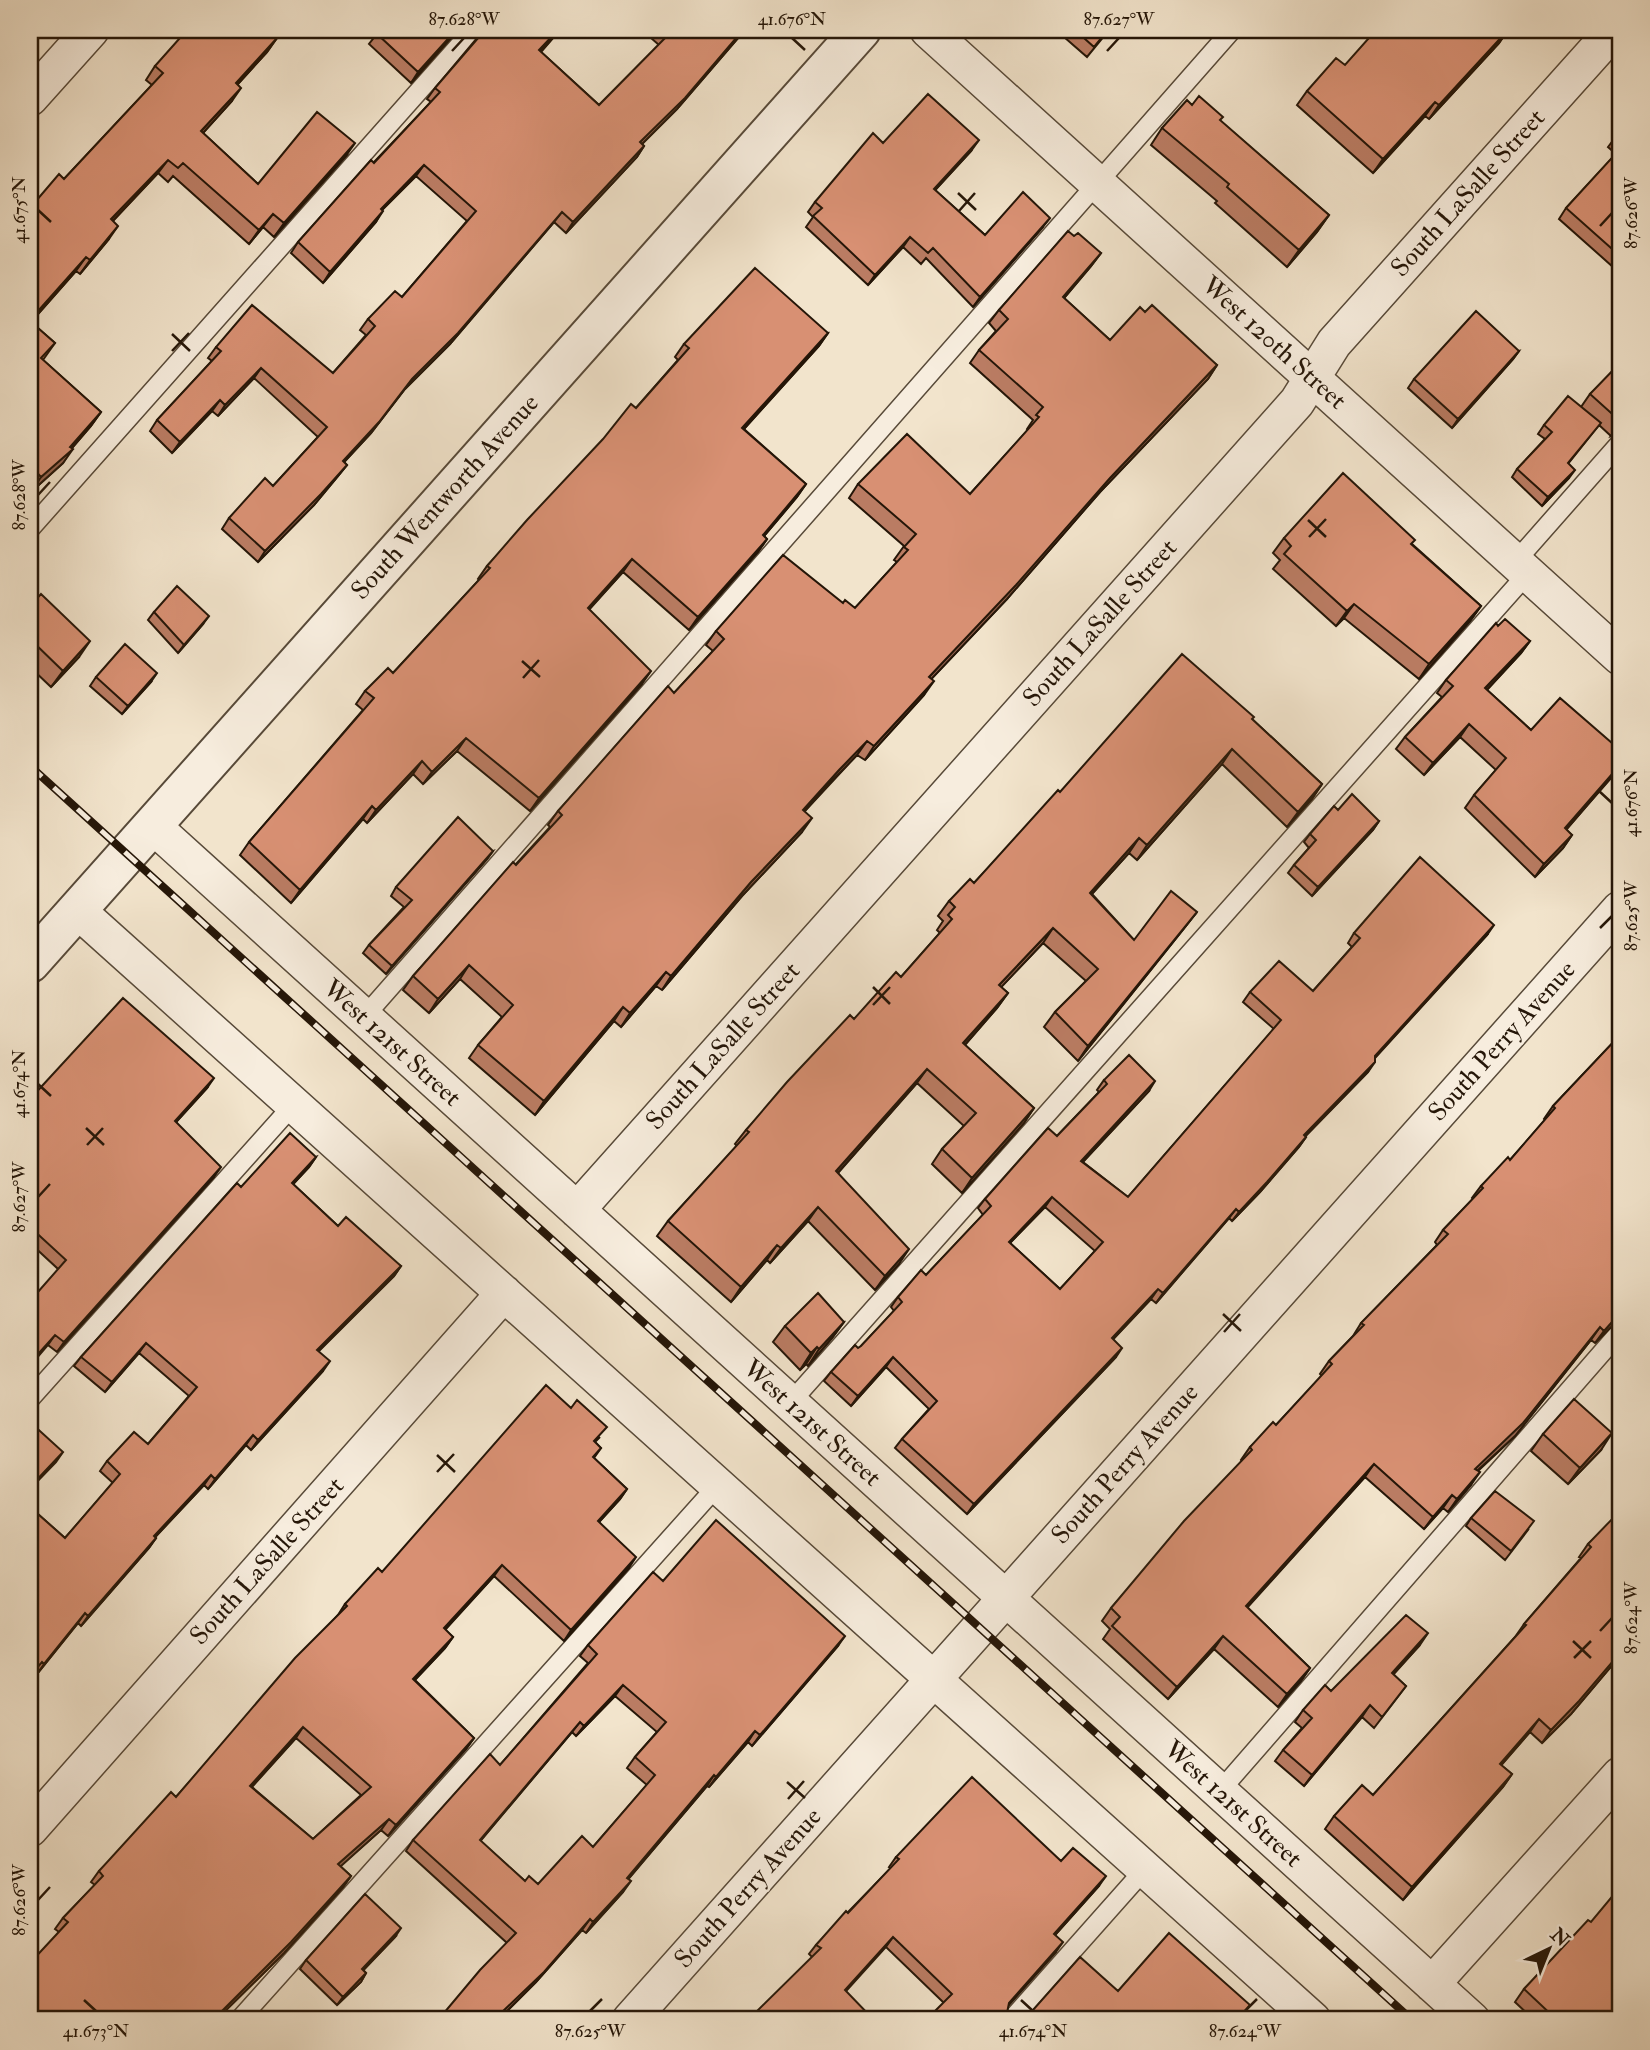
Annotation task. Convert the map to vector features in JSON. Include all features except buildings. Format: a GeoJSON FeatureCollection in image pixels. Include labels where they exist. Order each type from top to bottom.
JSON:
{"type":"FeatureCollection","features":[{"type":"Feature","properties":{"kind":"street"},"geometry":{"type":"LineString","coordinates":[[30,98],[91,30]]}},
{"type":"Feature","properties":{"kind":"street","name":"South Wentworth Avenue"},"geometry":{"type":"LineString","coordinates":[[30,963],[861,30]]}},
{"type":"Feature","properties":{"kind":"street","name":"West 120th Street"},"geometry":{"type":"LineString","coordinates":[[928,30],[1620,657]]}},
{"type":"Feature","properties":{"kind":"street","name":"South LaSalle Street"},"geometry":{"type":"LineString","coordinates":[[577,1210],[1284,417],[1342,334],[1614,30]]}},
{"type":"Feature","properties":{"kind":"street","name":"West 121st Street"},"geometry":{"type":"LineString","coordinates":[[152,825],[1472,2020]]}},
{"type":"Feature","properties":{"kind":"street","name":"South Perry Avenue"},"geometry":{"type":"LineString","coordinates":[[630,2020],[1620,909]]}},
{"type":"Feature","properties":{"kind":"street"},"geometry":{"type":"LineString","coordinates":[[77,910],[1313,2020]]}},
{"type":"Feature","properties":{"kind":"street","name":"South LaSalle Street"},"geometry":{"type":"LineString","coordinates":[[30,1829],[504,1293]]}},
{"type":"Feature","properties":{"kind":"street"},"geometry":{"type":"LineString","coordinates":[[1432,1984],[1620,1775]]}},
{"type":"Feature","properties":{"kind":"lane"},"geometry":{"type":"LineString","coordinates":[[30,529],[473,30]]}},
{"type":"Feature","properties":{"kind":"lane"},"geometry":{"type":"LineString","coordinates":[[364,1017],[1232,30]]}},
{"type":"Feature","properties":{"kind":"lane"},"geometry":{"type":"LineString","coordinates":[[790,1403],[1521,567],[1620,443]]}},
{"type":"Feature","properties":{"kind":"lane"},"geometry":{"type":"LineString","coordinates":[[30,1399],[294,1104]]}},
{"type":"Feature","properties":{"kind":"lane"},"geometry":{"type":"LineString","coordinates":[[1219,1791],[1620,1332]]}},
{"type":"Feature","properties":{"kind":"lane"},"geometry":{"type":"LineString","coordinates":[[239,2020],[718,1486]]}},
{"type":"Feature","properties":{"kind":"lane"},"geometry":{"type":"LineString","coordinates":[[1011,2020],[1145,1869]]}},
{"type":"Feature","properties":{"kind":"railway"},"geometry":{"type":"LineString","coordinates":[[30,766],[1412,2020]]}}]}
